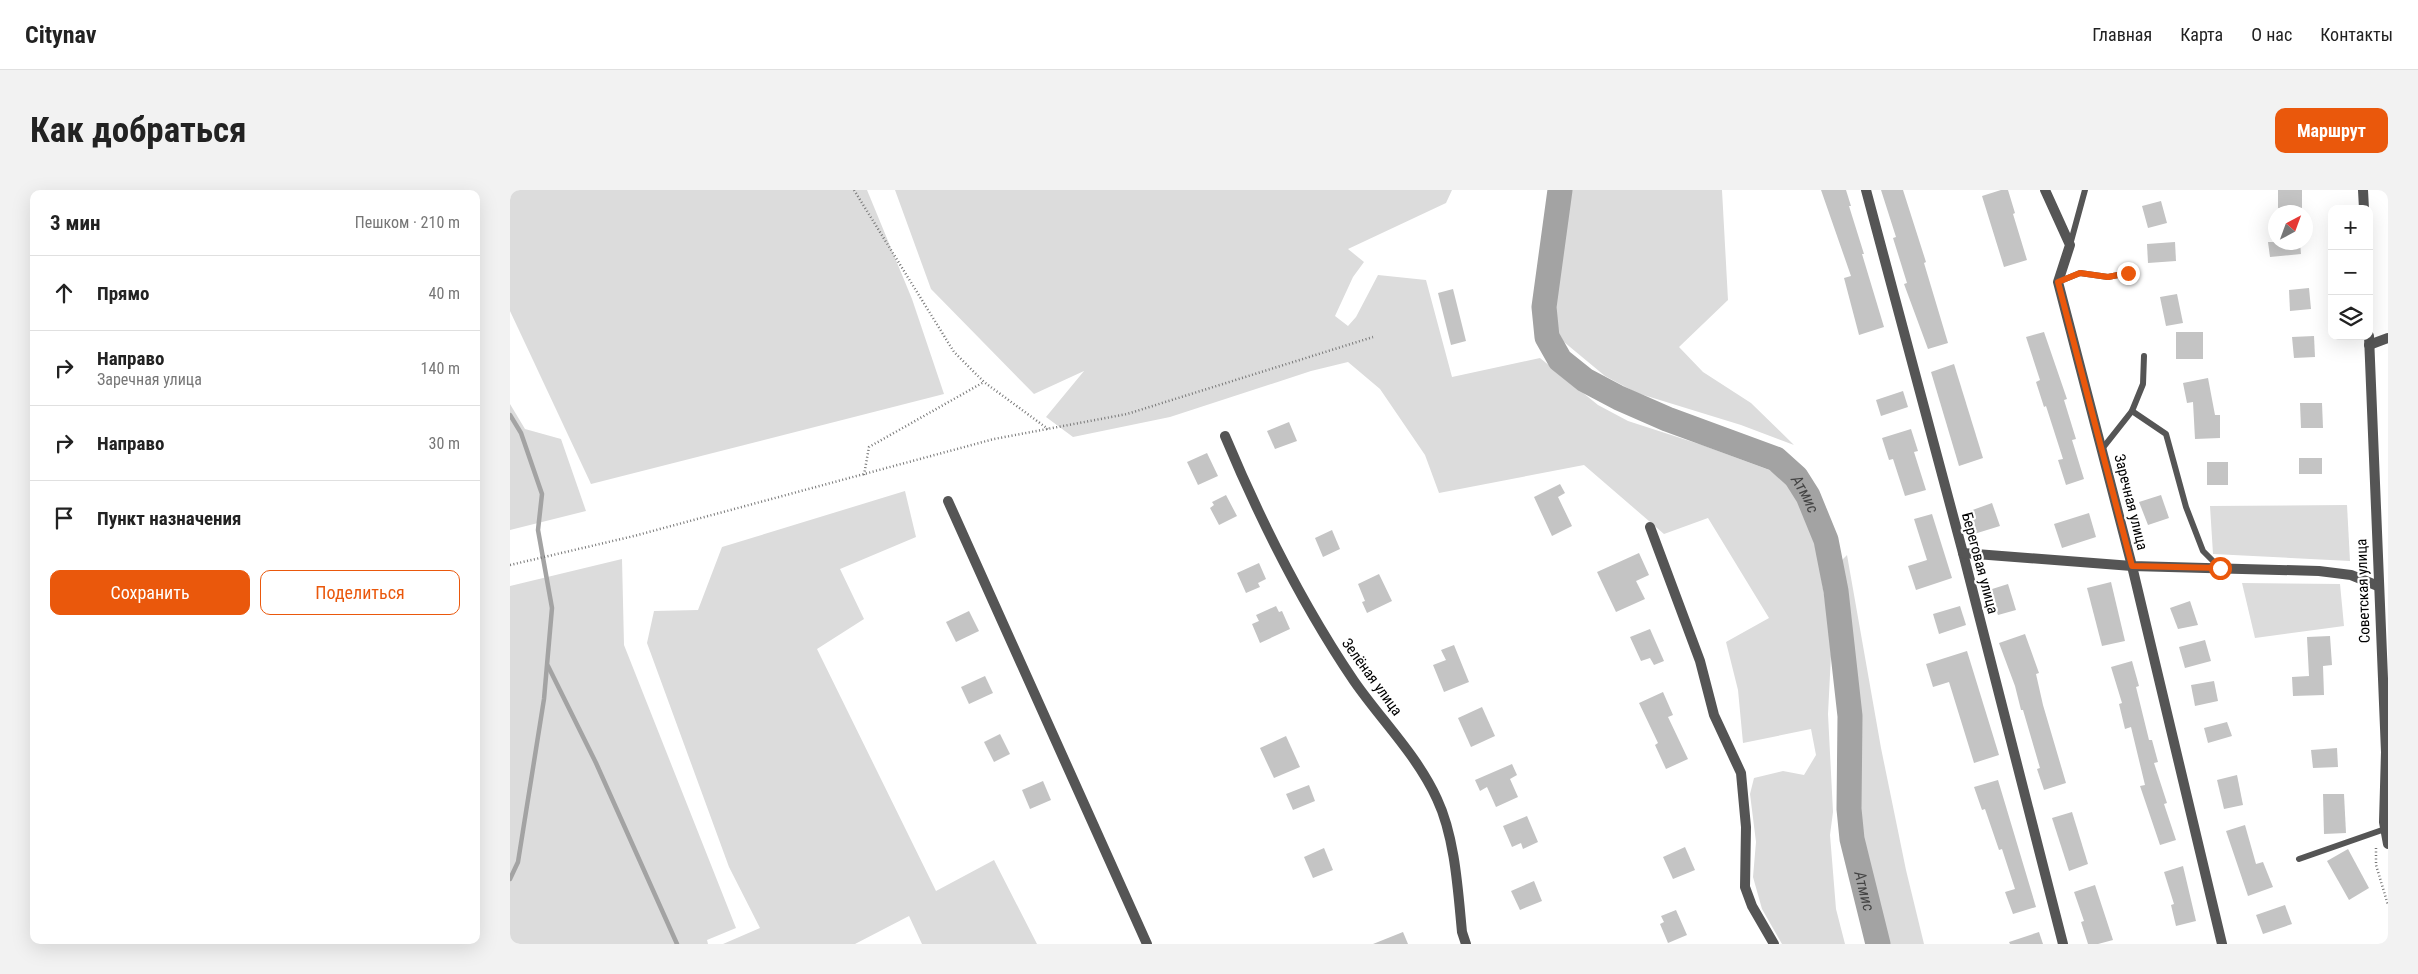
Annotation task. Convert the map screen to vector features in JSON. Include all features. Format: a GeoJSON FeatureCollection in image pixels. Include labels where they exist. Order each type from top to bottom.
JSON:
{"type":"FeatureCollection","features":[{"type":"Feature","properties":{"kind":"street","name":"Береговая улица"},"geometry":{"type":"LineString","coordinates":[[1866,190],[1963,554],[2063,944]]}},
{"type":"Feature","properties":{"kind":"street"},"geometry":{"type":"LineString","coordinates":[[2045,190],[2070,245],[2058,282]]}},
{"type":"Feature","properties":{"kind":"street"},"geometry":{"type":"LineString","coordinates":[[2363,190],[2364,205]]}},
{"type":"Feature","properties":{"kind":"street","name":"Заречная улица"},"geometry":{"type":"LineString","coordinates":[[2058,282],[2132,566],[2222,944]]}},
{"type":"Feature","properties":{"kind":"street"},"geometry":{"type":"LineString","coordinates":[[2369,341],[2388,338]]}},
{"type":"Feature","properties":{"kind":"street","name":"Советская улица"},"geometry":{"type":"LineString","coordinates":[[2369,341],[2386,752],[2380,831],[2388,844]]}},
{"type":"Feature","properties":{"kind":"street","name":"Зелёная улица"},"geometry":{"type":"LineString","coordinates":[[1225,436],[1254,506],[1310,614],[1355,683],[1403,744],[1437,799],[1454,854],[1462,932],[1466,944]]}},
{"type":"Feature","properties":{"kind":"street"},"geometry":{"type":"LineString","coordinates":[[948,500],[1147,944]]}},
{"type":"Feature","properties":{"kind":"street"},"geometry":{"type":"LineString","coordinates":[[1650,527],[1700,661],[1714,715],[1741,772],[1746,827],[1745,887],[1752,906],[1774,944]]}},
{"type":"Feature","properties":{"kind":"street"},"geometry":{"type":"LineString","coordinates":[[1963,554],[2132,566],[2319,571],[2351,575],[2378,586]]}},
{"type":"Feature","properties":{"kind":"lane"},"geometry":{"type":"LineString","coordinates":[[2070,245],[2085,190]]}},
{"type":"Feature","properties":{"kind":"lane"},"geometry":{"type":"LineString","coordinates":[[2058,282],[2080,273],[2108,277],[2128,273]]}},
{"type":"Feature","properties":{"kind":"lane"},"geometry":{"type":"LineString","coordinates":[[2102,449],[2132,411],[2143,384],[2144,356]]}},
{"type":"Feature","properties":{"kind":"lane"},"geometry":{"type":"LineString","coordinates":[[2132,411],[2166,434],[2186,507],[2202,551],[2220,568]]}},
{"type":"Feature","properties":{"kind":"lane"},"geometry":{"type":"LineString","coordinates":[[2299,858],[2380,831]]}},
{"type":"Feature","properties":{"kind":"path"},"geometry":{"type":"LineString","coordinates":[[854,190],[954,352],[984,382],[1048,429]]}},
{"type":"Feature","properties":{"kind":"path"},"geometry":{"type":"LineString","coordinates":[[510,565],[634,536],[994,439],[1127,414],[1373,336]]}},
{"type":"Feature","properties":{"kind":"path"},"geometry":{"type":"LineString","coordinates":[[864,475],[870,447],[984,382]]}},
{"type":"Feature","properties":{"kind":"path"},"geometry":{"type":"LineString","coordinates":[[2380,831],[2376,865],[2388,905]]}},
{"type":"Feature","properties":{"kind":"shaded area"},"geometry":{"type":"Polygon","coordinates":[[[510,190],[867,190],[912,299],[944,394],[591,484],[510,311],[510,190]]]}},
{"type":"Feature","properties":{"kind":"shaded area"},"geometry":{"type":"Polygon","coordinates":[[[895,190],[1452,190],[1446,203],[1348,249],[1364,262],[1353,277],[1335,316],[1348,326],[1356,317],[1378,275],[1426,280],[1452,377],[1540,358],[1598,405],[1628,421],[1702,445],[1780,474],[1791,484],[1800,500],[1817,552],[1827,613],[1831,655],[1828,714],[1833,812],[1830,835],[1836,909],[1845,944],[1782,944],[1762,909],[1753,877],[1756,842],[1750,794],[1754,778],[1783,771],[1804,775],[1816,755],[1811,729],[1743,743],[1738,690],[1726,642],[1769,618],[1708,518],[1664,534],[1584,465],[1439,493],[1425,455],[1380,389],[1348,362],[1311,371],[1170,417],[1073,437],[1046,417],[1084,371],[1034,394],[931,289],[895,190]]]}},
{"type":"Feature","properties":{"kind":"shaded area"},"geometry":{"type":"Polygon","coordinates":[[[1570,190],[1722,190],[1728,300],[1679,347],[1703,372],[1751,403],[1794,445],[1741,425],[1637,393],[1605,376],[1564,342],[1551,321],[1550,311],[1557,272],[1556,244],[1570,190]]]}},
{"type":"Feature","properties":{"kind":"shaded area"},"geometry":{"type":"Polygon","coordinates":[[[510,404],[525,429],[561,439],[586,511],[510,530],[510,404]]]}},
{"type":"Feature","properties":{"kind":"shaded area"},"geometry":{"type":"Polygon","coordinates":[[[905,491],[916,537],[840,569],[864,619],[817,649],[936,891],[994,860],[1037,944],[922,944],[909,916],[855,944],[723,944],[760,928],[729,867],[647,643],[654,611],[698,610],[722,547],[905,491]]]}},
{"type":"Feature","properties":{"kind":"shaded area"},"geometry":{"type":"Polygon","coordinates":[[[2347,505],[2350,561],[2213,554],[2210,506],[2347,505]]]}},
{"type":"Feature","properties":{"kind":"shaded area"},"geometry":{"type":"Polygon","coordinates":[[[1847,555],[1881,748],[1906,870],[1924,944],[1883,944],[1875,914],[1870,875],[1857,828],[1858,800],[1852,762],[1858,724],[1855,671],[1838,564],[1847,555]]]}},
{"type":"Feature","properties":{"kind":"shaded area"},"geometry":{"type":"Polygon","coordinates":[[[622,559],[624,645],[736,928],[707,940],[708,944],[510,944],[510,586],[622,559]]]}},
{"type":"Feature","properties":{"kind":"shaded area"},"geometry":{"type":"Polygon","coordinates":[[[2242,583],[2340,584],[2344,626],[2255,638],[2242,583]]]}},
{"type":"Feature","properties":{"kind":"building"},"geometry":{"type":"Polygon","coordinates":[[[1821,190],[1846,190],[1864,254],[1862,254],[1884,327],[1859,335],[1844,278],[1851,276],[1821,190]]]}},
{"type":"Feature","properties":{"kind":"building"},"geometry":{"type":"Polygon","coordinates":[[[1881,190],[1903,190],[1926,262],[1924,263],[1948,343],[1928,349],[1904,284],[1907,283],[1893,238],[1896,237],[1881,190]]]}},
{"type":"Feature","properties":{"kind":"building"},"geometry":{"type":"Polygon","coordinates":[[[2001,190],[2008,190],[2027,260],[2004,267],[1982,196],[2001,190]]]}},
{"type":"Feature","properties":{"kind":"building"},"geometry":{"type":"Polygon","coordinates":[[[2278,190],[2302,190],[2302,205],[2278,205],[2278,190]]]}},
{"type":"Feature","properties":{"kind":"building"},"geometry":{"type":"Polygon","coordinates":[[[2161,201],[2167,223],[2148,228],[2142,206],[2161,201]]]}},
{"type":"Feature","properties":{"kind":"building"},"geometry":{"type":"Polygon","coordinates":[[[2175,242],[2176,261],[2148,263],[2147,244],[2175,242]]]}},
{"type":"Feature","properties":{"kind":"building"},"geometry":{"type":"Polygon","coordinates":[[[2269,250],[2301,250],[2301,254],[2270,257],[2269,250]]]}},
{"type":"Feature","properties":{"kind":"building"},"geometry":{"type":"Polygon","coordinates":[[[2309,288],[2311,309],[2290,311],[2289,290],[2309,288]]]}},
{"type":"Feature","properties":{"kind":"building"},"geometry":{"type":"Polygon","coordinates":[[[1453,289],[1466,341],[1451,345],[1438,293],[1453,289]]]}},
{"type":"Feature","properties":{"kind":"building"},"geometry":{"type":"Polygon","coordinates":[[[2177,294],[2183,323],[2166,326],[2160,297],[2177,294]]]}},
{"type":"Feature","properties":{"kind":"building"},"geometry":{"type":"Polygon","coordinates":[[[2044,332],[2067,399],[2064,400],[2076,439],[2072,440],[2084,479],[2066,485],[2058,460],[2063,459],[2036,382],[2040,380],[2026,337],[2044,332]]]}},
{"type":"Feature","properties":{"kind":"building"},"geometry":{"type":"Polygon","coordinates":[[[2176,332],[2203,332],[2203,359],[2176,359],[2176,332]]]}},
{"type":"Feature","properties":{"kind":"building"},"geometry":{"type":"Polygon","coordinates":[[[2314,336],[2315,357],[2294,358],[2292,337],[2314,336]]]}},
{"type":"Feature","properties":{"kind":"building"},"geometry":{"type":"Polygon","coordinates":[[[1954,364],[1983,458],[1959,466],[1931,372],[1954,364]]]}},
{"type":"Feature","properties":{"kind":"building"},"geometry":{"type":"Polygon","coordinates":[[[2208,378],[2215,415],[2220,415],[2220,438],[2195,439],[2193,402],[2187,403],[2183,383],[2208,378]]]}},
{"type":"Feature","properties":{"kind":"building"},"geometry":{"type":"Polygon","coordinates":[[[1903,391],[1908,407],[1881,416],[1876,400],[1903,391]]]}},
{"type":"Feature","properties":{"kind":"building"},"geometry":{"type":"Polygon","coordinates":[[[2300,403],[2322,403],[2323,428],[2301,428],[2300,403]]]}},
{"type":"Feature","properties":{"kind":"building"},"geometry":{"type":"Polygon","coordinates":[[[1289,422],[1297,441],[1275,449],[1267,431],[1289,422]]]}},
{"type":"Feature","properties":{"kind":"building"},"geometry":{"type":"Polygon","coordinates":[[[1911,429],[1918,451],[1914,452],[1926,490],[1905,496],[1893,459],[1889,460],[1882,438],[1911,429]]]}},
{"type":"Feature","properties":{"kind":"building"},"geometry":{"type":"Polygon","coordinates":[[[1207,453],[1218,476],[1198,485],[1187,462],[1207,453]]]}},
{"type":"Feature","properties":{"kind":"building"},"geometry":{"type":"Polygon","coordinates":[[[2299,458],[2322,458],[2322,474],[2299,474],[2299,458]]]}},
{"type":"Feature","properties":{"kind":"building"},"geometry":{"type":"Polygon","coordinates":[[[2207,462],[2228,462],[2228,485],[2207,485],[2207,462]]]}},
{"type":"Feature","properties":{"kind":"building"},"geometry":{"type":"Polygon","coordinates":[[[1560,484],[1565,493],[1558,497],[1572,526],[1552,536],[1534,497],[1560,484]]]}},
{"type":"Feature","properties":{"kind":"building"},"geometry":{"type":"Polygon","coordinates":[[[1226,495],[1237,516],[1219,525],[1210,508],[1214,505],[1212,502],[1226,495]]]}},
{"type":"Feature","properties":{"kind":"building"},"geometry":{"type":"Polygon","coordinates":[[[2161,495],[2169,518],[2148,525],[2139,502],[2161,495]]]}},
{"type":"Feature","properties":{"kind":"building"},"geometry":{"type":"Polygon","coordinates":[[[1992,503],[2000,526],[1974,534],[1967,512],[1992,503]]]}},
{"type":"Feature","properties":{"kind":"building"},"geometry":{"type":"Polygon","coordinates":[[[2089,513],[2096,537],[2062,548],[2054,524],[2089,513]]]}},
{"type":"Feature","properties":{"kind":"building"},"geometry":{"type":"Polygon","coordinates":[[[1932,514],[1952,578],[1916,590],[1908,566],[1927,560],[1914,519],[1932,514]]]}},
{"type":"Feature","properties":{"kind":"building"},"geometry":{"type":"Polygon","coordinates":[[[1332,530],[1340,549],[1323,557],[1315,538],[1332,530]]]}},
{"type":"Feature","properties":{"kind":"building"},"geometry":{"type":"Polygon","coordinates":[[[1639,553],[1649,575],[1636,581],[1645,599],[1616,612],[1597,572],[1639,553]]]}},
{"type":"Feature","properties":{"kind":"building"},"geometry":{"type":"Polygon","coordinates":[[[1259,563],[1266,579],[1258,583],[1260,587],[1246,593],[1237,573],[1259,563]]]}},
{"type":"Feature","properties":{"kind":"building"},"geometry":{"type":"Polygon","coordinates":[[[1379,574],[1392,601],[1367,613],[1362,602],[1365,601],[1358,584],[1379,574]]]}},
{"type":"Feature","properties":{"kind":"building"},"geometry":{"type":"Polygon","coordinates":[[[2111,582],[2125,641],[2102,646],[2087,588],[2111,582]]]}},
{"type":"Feature","properties":{"kind":"building"},"geometry":{"type":"Polygon","coordinates":[[[2008,584],[2016,610],[1998,615],[1989,590],[2008,584]]]}},
{"type":"Feature","properties":{"kind":"building"},"geometry":{"type":"Polygon","coordinates":[[[2190,601],[2198,625],[2178,629],[2170,608],[2190,601]]]}},
{"type":"Feature","properties":{"kind":"building"},"geometry":{"type":"Polygon","coordinates":[[[1276,606],[1279,612],[1282,611],[1290,629],[1260,643],[1252,624],[1259,621],[1256,615],[1276,606]]]}},
{"type":"Feature","properties":{"kind":"building"},"geometry":{"type":"Polygon","coordinates":[[[1960,606],[1966,625],[1939,634],[1933,614],[1960,606]]]}},
{"type":"Feature","properties":{"kind":"building"},"geometry":{"type":"Polygon","coordinates":[[[969,611],[979,631],[956,642],[946,622],[969,611]]]}},
{"type":"Feature","properties":{"kind":"building"},"geometry":{"type":"Polygon","coordinates":[[[1650,629],[1664,661],[1654,665],[1650,658],[1641,661],[1630,637],[1650,629]]]}},
{"type":"Feature","properties":{"kind":"building"},"geometry":{"type":"Polygon","coordinates":[[[2025,634],[2039,673],[2036,674],[2043,705],[2066,783],[2044,790],[2037,769],[2040,768],[2023,710],[2021,710],[2015,686],[1999,643],[2025,634]]]}},
{"type":"Feature","properties":{"kind":"building"},"geometry":{"type":"Polygon","coordinates":[[[2330,636],[2332,665],[2323,666],[2324,695],[2293,696],[2292,677],[2309,676],[2307,637],[2330,636]]]}},
{"type":"Feature","properties":{"kind":"building"},"geometry":{"type":"Polygon","coordinates":[[[2205,640],[2211,661],[2185,668],[2179,647],[2205,640]]]}},
{"type":"Feature","properties":{"kind":"building"},"geometry":{"type":"Polygon","coordinates":[[[1454,645],[1469,682],[1444,692],[1433,665],[1446,660],[1441,650],[1454,645]]]}},
{"type":"Feature","properties":{"kind":"building"},"geometry":{"type":"Polygon","coordinates":[[[1967,651],[1999,755],[1974,763],[1949,682],[1933,687],[1926,664],[1967,651]]]}},
{"type":"Feature","properties":{"kind":"building"},"geometry":{"type":"Polygon","coordinates":[[[2132,661],[2139,686],[2136,687],[2149,740],[2152,740],[2158,762],[2154,763],[2167,803],[2164,804],[2176,840],[2160,845],[2140,786],[2145,785],[2131,727],[2125,729],[2119,704],[2122,703],[2111,667],[2132,661]]]}},
{"type":"Feature","properties":{"kind":"building"},"geometry":{"type":"Polygon","coordinates":[[[985,676],[993,693],[969,704],[961,687],[985,676]]]}},
{"type":"Feature","properties":{"kind":"building"},"geometry":{"type":"Polygon","coordinates":[[[2214,681],[2218,701],[2195,706],[2191,685],[2214,681]]]}},
{"type":"Feature","properties":{"kind":"building"},"geometry":{"type":"Polygon","coordinates":[[[1663,692],[1673,715],[1668,717],[1688,759],[1666,769],[1655,745],[1658,743],[1639,703],[1663,692]]]}},
{"type":"Feature","properties":{"kind":"building"},"geometry":{"type":"Polygon","coordinates":[[[1482,707],[1495,736],[1471,747],[1458,718],[1482,707]]]}},
{"type":"Feature","properties":{"kind":"building"},"geometry":{"type":"Polygon","coordinates":[[[2227,722],[2232,736],[2208,743],[2204,728],[2227,722]]]}},
{"type":"Feature","properties":{"kind":"building"},"geometry":{"type":"Polygon","coordinates":[[[1000,734],[1010,754],[994,762],[984,742],[1000,734]]]}},
{"type":"Feature","properties":{"kind":"building"},"geometry":{"type":"Polygon","coordinates":[[[1286,736],[1300,767],[1274,778],[1260,748],[1286,736]]]}},
{"type":"Feature","properties":{"kind":"building"},"geometry":{"type":"Polygon","coordinates":[[[2337,748],[2338,767],[2313,768],[2311,750],[2337,748]]]}},
{"type":"Feature","properties":{"kind":"building"},"geometry":{"type":"Polygon","coordinates":[[[1512,764],[1517,775],[1510,779],[1518,797],[1496,807],[1487,787],[1480,791],[1475,780],[1512,764]]]}},
{"type":"Feature","properties":{"kind":"building"},"geometry":{"type":"Polygon","coordinates":[[[2237,775],[2243,805],[2224,809],[2217,780],[2237,775]]]}},
{"type":"Feature","properties":{"kind":"building"},"geometry":{"type":"Polygon","coordinates":[[[1998,780],[2036,907],[2013,914],[2005,892],[2015,889],[2002,849],[1999,850],[1985,809],[1982,810],[1974,787],[1998,780]]]}},
{"type":"Feature","properties":{"kind":"building"},"geometry":{"type":"Polygon","coordinates":[[[1043,781],[1051,800],[1030,809],[1022,790],[1043,781]]]}},
{"type":"Feature","properties":{"kind":"building"},"geometry":{"type":"Polygon","coordinates":[[[1309,785],[1315,801],[1293,810],[1286,794],[1309,785]]]}},
{"type":"Feature","properties":{"kind":"building"},"geometry":{"type":"Polygon","coordinates":[[[2323,794],[2344,794],[2346,833],[2324,834],[2323,794]]]}},
{"type":"Feature","properties":{"kind":"building"},"geometry":{"type":"Polygon","coordinates":[[[2072,812],[2088,864],[2069,871],[2052,818],[2072,812]]]}},
{"type":"Feature","properties":{"kind":"building"},"geometry":{"type":"Polygon","coordinates":[[[1527,816],[1538,842],[1523,849],[1521,843],[1512,847],[1503,826],[1527,816]]]}},
{"type":"Feature","properties":{"kind":"building"},"geometry":{"type":"Polygon","coordinates":[[[2245,825],[2256,864],[2263,862],[2273,887],[2248,896],[2226,831],[2245,825]]]}},
{"type":"Feature","properties":{"kind":"building"},"geometry":{"type":"Polygon","coordinates":[[[1685,847],[1695,870],[1673,879],[1663,857],[1685,847]]]}},
{"type":"Feature","properties":{"kind":"building"},"geometry":{"type":"Polygon","coordinates":[[[1324,848],[1333,870],[1313,878],[1304,857],[1324,848]]]}},
{"type":"Feature","properties":{"kind":"building"},"geometry":{"type":"Polygon","coordinates":[[[2348,849],[2369,888],[2349,900],[2327,861],[2348,849]]]}},
{"type":"Feature","properties":{"kind":"building"},"geometry":{"type":"Polygon","coordinates":[[[2183,866],[2196,921],[2176,926],[2171,905],[2174,904],[2164,872],[2183,866]]]}},
{"type":"Feature","properties":{"kind":"building"},"geometry":{"type":"Polygon","coordinates":[[[1534,881],[1542,901],[1520,910],[1511,891],[1534,881]]]}},
{"type":"Feature","properties":{"kind":"building"},"geometry":{"type":"Polygon","coordinates":[[[2095,885],[2113,940],[2098,944],[2088,944],[2081,922],[2084,921],[2074,892],[2095,885]]]}},
{"type":"Feature","properties":{"kind":"building"},"geometry":{"type":"Polygon","coordinates":[[[2285,905],[2292,924],[2263,934],[2256,915],[2285,905]]]}},
{"type":"Feature","properties":{"kind":"building"},"geometry":{"type":"Polygon","coordinates":[[[1676,910],[1687,935],[1668,943],[1660,924],[1664,922],[1661,916],[1676,910]]]}},
{"type":"Feature","properties":{"kind":"building"},"geometry":{"type":"Polygon","coordinates":[[[1403,932],[1408,944],[1373,944],[1403,932]]]}},
{"type":"Feature","properties":{"kind":"building"},"geometry":{"type":"Polygon","coordinates":[[[2039,932],[2043,944],[2010,944],[2009,942],[2039,932]]]}},
{"type":"Feature","properties":{"kind":"waterway","name":"Атмис"},"geometry":{"type":"LineString","coordinates":[[1560,190],[1544,307],[1547,337],[1560,360],[1585,380],[1619,398],[1667,419],[1776,459],[1796,477],[1808,496],[1826,540],[1836,591],[1850,716],[1849,809],[1852,839],[1878,944]]}},
{"type":"Feature","properties":{"kind":"waterway"},"geometry":{"type":"LineString","coordinates":[[510,415],[521,433],[542,494],[538,530],[552,608],[544,699],[518,862],[510,879]]}},
{"type":"Feature","properties":{"kind":"waterway"},"geometry":{"type":"LineString","coordinates":[[548,666],[596,763],[677,944]]}},
{"type":"Feature","properties":{"kind":"route"},"geometry":{"type":"LineString","coordinates":[[2128,273],[2108,277],[2080,273],[2058,282],[2132,566],[2220,568]]}}]}
